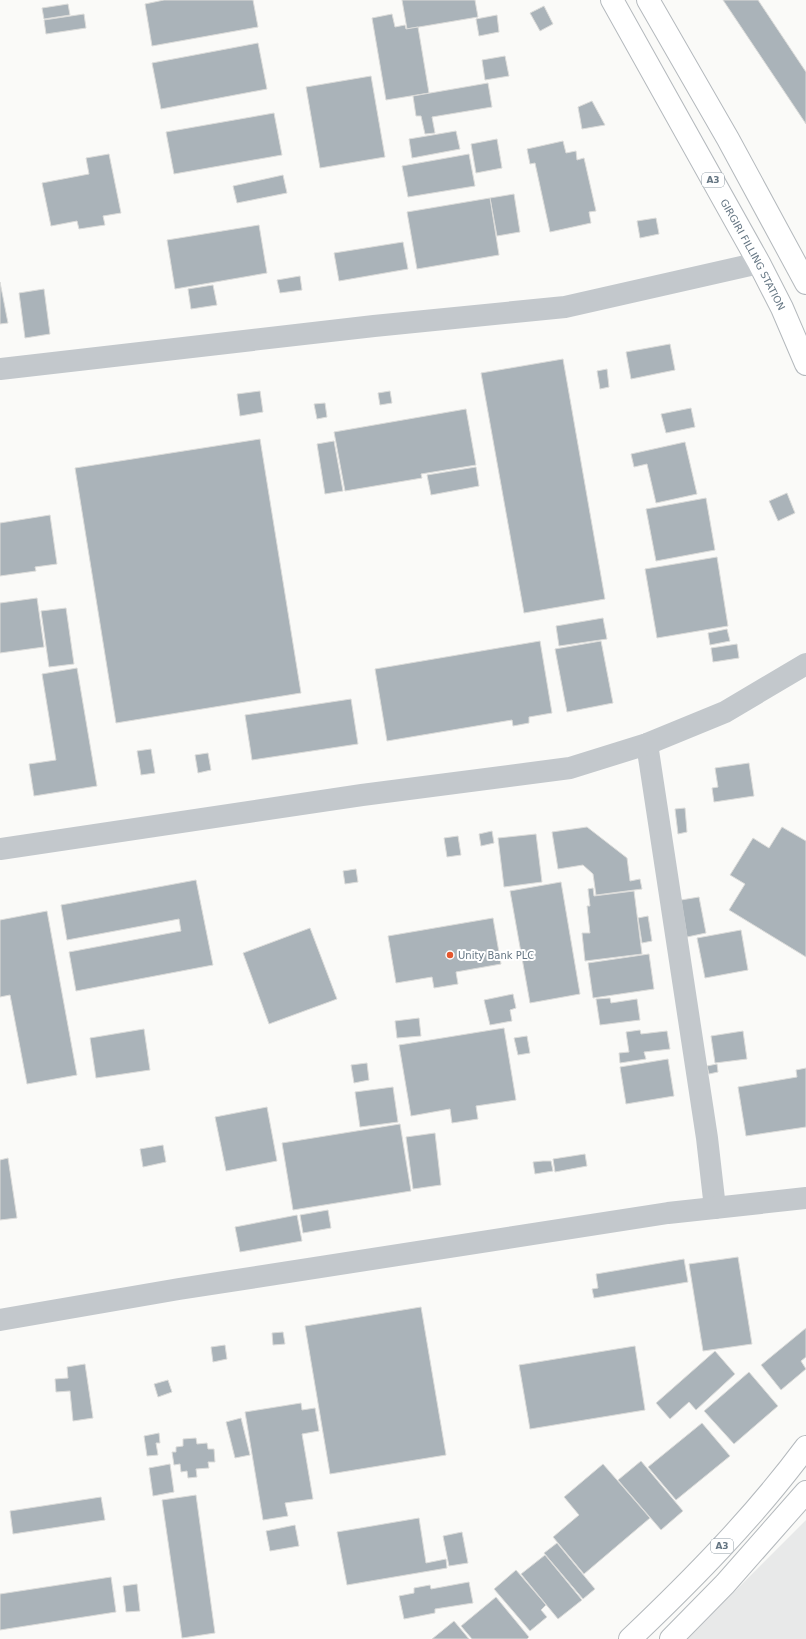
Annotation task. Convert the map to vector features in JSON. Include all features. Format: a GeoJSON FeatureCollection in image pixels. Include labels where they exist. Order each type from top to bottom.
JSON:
{"type":"FeatureCollection","features":[{"type":"Feature","properties":{"kind":"highway","name":"GIRGIRI FILLING STATION"},"geometry":{"type":"LineString","coordinates":[[612,0],[759,263],[782,308],[806,364]]}},
{"type":"Feature","properties":{"kind":"highway"},"geometry":{"type":"LineString","coordinates":[[648,0],[728,139],[806,283]]}},
{"type":"Feature","properties":{"kind":"highway","name":"A3"},"geometry":{"type":"LineString","coordinates":[[630,1639],[683,1588],[740,1527],[785,1476],[806,1447]]}},
{"type":"Feature","properties":{"kind":"highway","name":"A3"},"geometry":{"type":"LineString","coordinates":[[671,1639],[725,1584],[806,1492]]}},
{"type":"Feature","properties":{"kind":"street"},"geometry":{"type":"LineString","coordinates":[[0,369],[374,326],[565,307],[759,263]]}},
{"type":"Feature","properties":{"kind":"street"},"geometry":{"type":"LineString","coordinates":[[0,849],[362,795],[570,768],[647,744],[725,712],[806,664]]}},
{"type":"Feature","properties":{"kind":"street"},"geometry":{"type":"LineString","coordinates":[[647,744],[707,1138],[715,1208]]}},
{"type":"Feature","properties":{"kind":"street"},"geometry":{"type":"LineString","coordinates":[[0,1320],[187,1288],[668,1213],[806,1198]]}},
{"type":"Feature","properties":{"kind":"shaded area"},"geometry":{"type":"Polygon","coordinates":[[[806,1520],[806,1639],[687,1639],[806,1520]]]}},
{"type":"Feature","properties":{"kind":"building"},"geometry":{"type":"Polygon","coordinates":[[[164,0],[253,0],[258,27],[152,46],[145,4],[164,0]]]}},
{"type":"Feature","properties":{"kind":"building"},"geometry":{"type":"Polygon","coordinates":[[[402,0],[475,0],[478,17],[407,29],[402,0]]]}},
{"type":"Feature","properties":{"kind":"building"},"geometry":{"type":"Polygon","coordinates":[[[723,0],[758,0],[806,72],[806,124],[723,0]]]}},
{"type":"Feature","properties":{"kind":"building"},"geometry":{"type":"Polygon","coordinates":[[[68,4],[70,15],[44,19],[42,8],[68,4]]]}},
{"type":"Feature","properties":{"kind":"building"},"geometry":{"type":"Polygon","coordinates":[[[544,6],[553,24],[540,31],[530,13],[544,6]]]}},
{"type":"Feature","properties":{"kind":"building"},"geometry":{"type":"Polygon","coordinates":[[[84,14],[86,28],[46,34],[44,20],[84,14]]]}},
{"type":"Feature","properties":{"kind":"building"},"geometry":{"type":"Polygon","coordinates":[[[392,14],[395,27],[405,25],[406,29],[418,27],[429,93],[386,100],[372,18],[392,14]]]}},
{"type":"Feature","properties":{"kind":"building"},"geometry":{"type":"Polygon","coordinates":[[[497,15],[499,32],[479,36],[476,19],[497,15]]]}},
{"type":"Feature","properties":{"kind":"building"},"geometry":{"type":"Polygon","coordinates":[[[258,43],[267,89],[161,109],[152,63],[258,43]]]}},
{"type":"Feature","properties":{"kind":"building"},"geometry":{"type":"Polygon","coordinates":[[[505,56],[509,76],[485,80],[482,60],[505,56]]]}},
{"type":"Feature","properties":{"kind":"building"},"geometry":{"type":"Polygon","coordinates":[[[371,76],[385,157],[320,168],[306,87],[371,76]]]}},
{"type":"Feature","properties":{"kind":"building"},"geometry":{"type":"Polygon","coordinates":[[[488,83],[492,107],[432,117],[435,133],[425,134],[421,116],[416,116],[413,96],[488,83]]]}},
{"type":"Feature","properties":{"kind":"building"},"geometry":{"type":"Polygon","coordinates":[[[592,101],[605,125],[582,129],[578,107],[592,101]]]}},
{"type":"Feature","properties":{"kind":"building"},"geometry":{"type":"Polygon","coordinates":[[[274,113],[282,155],[174,174],[166,132],[274,113]]]}},
{"type":"Feature","properties":{"kind":"building"},"geometry":{"type":"Polygon","coordinates":[[[456,131],[460,149],[412,158],[409,139],[456,131]]]}},
{"type":"Feature","properties":{"kind":"building"},"geometry":{"type":"Polygon","coordinates":[[[497,139],[502,168],[476,173],[471,144],[497,139]]]}},
{"type":"Feature","properties":{"kind":"building"},"geometry":{"type":"Polygon","coordinates":[[[563,141],[566,153],[576,151],[577,160],[584,158],[596,211],[589,212],[591,223],[550,232],[535,163],[530,164],[527,149],[563,141]]]}},
{"type":"Feature","properties":{"kind":"building"},"geometry":{"type":"Polygon","coordinates":[[[109,154],[121,213],[103,216],[105,225],[79,229],[77,221],[51,226],[42,183],[89,174],[86,158],[109,154]]]}},
{"type":"Feature","properties":{"kind":"building"},"geometry":{"type":"Polygon","coordinates":[[[469,154],[475,186],[408,197],[402,166],[469,154]]]}},
{"type":"Feature","properties":{"kind":"building"},"geometry":{"type":"Polygon","coordinates":[[[283,175],[287,193],[237,203],[233,186],[283,175]]]}},
{"type":"Feature","properties":{"kind":"building"},"geometry":{"type":"Polygon","coordinates":[[[514,194],[520,232],[497,236],[490,198],[514,194]]]}},
{"type":"Feature","properties":{"kind":"building"},"geometry":{"type":"Polygon","coordinates":[[[490,198],[499,255],[417,269],[407,212],[490,198]]]}},
{"type":"Feature","properties":{"kind":"building"},"geometry":{"type":"Polygon","coordinates":[[[656,218],[659,234],[640,238],[637,221],[656,218]]]}},
{"type":"Feature","properties":{"kind":"building"},"geometry":{"type":"Polygon","coordinates":[[[259,225],[267,273],[175,289],[167,240],[259,225]]]}},
{"type":"Feature","properties":{"kind":"building"},"geometry":{"type":"Polygon","coordinates":[[[403,242],[408,269],[339,281],[334,253],[403,242]]]}},
{"type":"Feature","properties":{"kind":"building"},"geometry":{"type":"Polygon","coordinates":[[[300,276],[302,290],[280,293],[277,280],[300,276]]]}},
{"type":"Feature","properties":{"kind":"building"},"geometry":{"type":"Polygon","coordinates":[[[0,282],[8,323],[0,324],[0,282]]]}},
{"type":"Feature","properties":{"kind":"building"},"geometry":{"type":"Polygon","coordinates":[[[213,285],[217,305],[191,309],[188,289],[213,285]]]}},
{"type":"Feature","properties":{"kind":"building"},"geometry":{"type":"Polygon","coordinates":[[[44,289],[50,334],[25,338],[19,293],[44,289]]]}},
{"type":"Feature","properties":{"kind":"building"},"geometry":{"type":"Polygon","coordinates":[[[670,344],[675,370],[631,379],[626,352],[670,344]]]}},
{"type":"Feature","properties":{"kind":"building"},"geometry":{"type":"Polygon","coordinates":[[[563,359],[605,599],[524,613],[481,373],[563,359]]]}},
{"type":"Feature","properties":{"kind":"building"},"geometry":{"type":"Polygon","coordinates":[[[607,369],[609,387],[600,389],[597,371],[607,369]]]}},
{"type":"Feature","properties":{"kind":"building"},"geometry":{"type":"Polygon","coordinates":[[[260,391],[263,412],[240,416],[237,394],[260,391]]]}},
{"type":"Feature","properties":{"kind":"building"},"geometry":{"type":"Polygon","coordinates":[[[390,391],[392,403],[380,405],[378,393],[390,391]]]}},
{"type":"Feature","properties":{"kind":"building"},"geometry":{"type":"Polygon","coordinates":[[[325,403],[327,417],[317,419],[314,404],[325,403]]]}},
{"type":"Feature","properties":{"kind":"building"},"geometry":{"type":"Polygon","coordinates":[[[691,408],[695,427],[666,433],[661,414],[691,408]]]}},
{"type":"Feature","properties":{"kind":"building"},"geometry":{"type":"Polygon","coordinates":[[[466,409],[476,465],[421,474],[422,478],[345,491],[334,432],[466,409]]]}},
{"type":"Feature","properties":{"kind":"building"},"geometry":{"type":"Polygon","coordinates":[[[260,439],[301,693],[116,723],[75,468],[260,439]]]}},
{"type":"Feature","properties":{"kind":"building"},"geometry":{"type":"Polygon","coordinates":[[[334,441],[343,491],[325,494],[317,444],[334,441]]]}},
{"type":"Feature","properties":{"kind":"building"},"geometry":{"type":"Polygon","coordinates":[[[685,442],[697,494],[656,503],[647,464],[634,467],[631,454],[685,442]]]}},
{"type":"Feature","properties":{"kind":"building"},"geometry":{"type":"Polygon","coordinates":[[[476,467],[479,486],[431,495],[427,475],[476,467]]]}},
{"type":"Feature","properties":{"kind":"building"},"geometry":{"type":"Polygon","coordinates":[[[787,493],[795,513],[778,521],[769,501],[787,493]]]}},
{"type":"Feature","properties":{"kind":"building"},"geometry":{"type":"Polygon","coordinates":[[[706,498],[715,550],[656,561],[646,509],[706,498]]]}},
{"type":"Feature","properties":{"kind":"building"},"geometry":{"type":"Polygon","coordinates":[[[50,515],[57,564],[35,567],[36,571],[0,576],[0,523],[50,515]]]}},
{"type":"Feature","properties":{"kind":"building"},"geometry":{"type":"Polygon","coordinates":[[[717,557],[728,626],[657,638],[645,569],[717,557]]]}},
{"type":"Feature","properties":{"kind":"building"},"geometry":{"type":"Polygon","coordinates":[[[37,598],[44,647],[0,653],[0,603],[37,598]]]}},
{"type":"Feature","properties":{"kind":"building"},"geometry":{"type":"Polygon","coordinates":[[[66,608],[74,664],[49,667],[41,611],[66,608]]]}},
{"type":"Feature","properties":{"kind":"building"},"geometry":{"type":"Polygon","coordinates":[[[603,618],[607,639],[559,646],[556,626],[603,618]]]}},
{"type":"Feature","properties":{"kind":"building"},"geometry":{"type":"Polygon","coordinates":[[[727,629],[730,641],[710,645],[708,633],[727,629]]]}},
{"type":"Feature","properties":{"kind":"building"},"geometry":{"type":"Polygon","coordinates":[[[540,641],[552,713],[529,717],[529,723],[513,726],[512,720],[387,741],[375,669],[540,641]]]}},
{"type":"Feature","properties":{"kind":"building"},"geometry":{"type":"Polygon","coordinates":[[[601,641],[613,703],[567,712],[555,649],[601,641]]]}},
{"type":"Feature","properties":{"kind":"building"},"geometry":{"type":"Polygon","coordinates":[[[737,644],[739,658],[713,662],[711,648],[737,644]]]}},
{"type":"Feature","properties":{"kind":"building"},"geometry":{"type":"Polygon","coordinates":[[[77,668],[97,786],[34,796],[29,764],[56,760],[42,674],[77,668]]]}},
{"type":"Feature","properties":{"kind":"building"},"geometry":{"type":"Polygon","coordinates":[[[351,699],[358,744],[252,760],[245,715],[351,699]]]}},
{"type":"Feature","properties":{"kind":"building"},"geometry":{"type":"Polygon","coordinates":[[[151,749],[155,773],[141,775],[137,751],[151,749]]]}},
{"type":"Feature","properties":{"kind":"building"},"geometry":{"type":"Polygon","coordinates":[[[208,753],[211,770],[198,773],[195,755],[208,753]]]}},
{"type":"Feature","properties":{"kind":"building"},"geometry":{"type":"Polygon","coordinates":[[[749,763],[754,796],[714,802],[712,788],[718,787],[715,768],[749,763]]]}},
{"type":"Feature","properties":{"kind":"building"},"geometry":{"type":"Polygon","coordinates":[[[685,808],[687,832],[678,834],[675,809],[685,808]]]}},
{"type":"Feature","properties":{"kind":"building"},"geometry":{"type":"Polygon","coordinates":[[[587,827],[627,858],[630,881],[640,879],[642,889],[596,895],[593,874],[583,865],[558,869],[552,832],[587,827]]]}},
{"type":"Feature","properties":{"kind":"building"},"geometry":{"type":"Polygon","coordinates":[[[782,827],[806,841],[806,957],[729,910],[745,884],[730,875],[753,838],[769,848],[782,827]]]}},
{"type":"Feature","properties":{"kind":"building"},"geometry":{"type":"Polygon","coordinates":[[[492,831],[494,843],[481,846],[479,834],[492,831]]]}},
{"type":"Feature","properties":{"kind":"building"},"geometry":{"type":"Polygon","coordinates":[[[536,834],[542,882],[504,887],[498,838],[536,834]]]}},
{"type":"Feature","properties":{"kind":"building"},"geometry":{"type":"Polygon","coordinates":[[[458,836],[461,855],[447,857],[444,838],[458,836]]]}},
{"type":"Feature","properties":{"kind":"building"},"geometry":{"type":"Polygon","coordinates":[[[356,869],[358,882],[345,884],[343,871],[356,869]]]}},
{"type":"Feature","properties":{"kind":"building"},"geometry":{"type":"Polygon","coordinates":[[[196,880],[213,965],[76,991],[69,952],[181,931],[179,919],[67,940],[61,905],[196,880]]]}},
{"type":"Feature","properties":{"kind":"building"},"geometry":{"type":"Polygon","coordinates":[[[561,882],[580,994],[530,1003],[510,891],[561,882]]]}},
{"type":"Feature","properties":{"kind":"building"},"geometry":{"type":"Polygon","coordinates":[[[593,888],[594,896],[634,891],[642,954],[585,961],[582,933],[590,933],[587,906],[590,906],[588,889],[593,888]]]}},
{"type":"Feature","properties":{"kind":"building"},"geometry":{"type":"Polygon","coordinates":[[[699,897],[706,933],[687,937],[681,900],[699,897]]]}},
{"type":"Feature","properties":{"kind":"building"},"geometry":{"type":"Polygon","coordinates":[[[47,911],[77,1075],[27,1084],[10,995],[0,997],[0,920],[47,911]]]}},
{"type":"Feature","properties":{"kind":"building"},"geometry":{"type":"Polygon","coordinates":[[[648,916],[652,941],[642,943],[638,918],[648,916]]]}},
{"type":"Feature","properties":{"kind":"building"},"geometry":{"type":"Polygon","coordinates":[[[493,918],[501,964],[456,972],[458,984],[434,988],[432,977],[396,983],[388,936],[493,918]]]}},
{"type":"Feature","properties":{"kind":"building"},"geometry":{"type":"Polygon","coordinates":[[[310,928],[337,999],[269,1024],[243,953],[310,928]]]}},
{"type":"Feature","properties":{"kind":"building"},"geometry":{"type":"Polygon","coordinates":[[[741,930],[748,970],[705,978],[697,938],[741,930]]]}},
{"type":"Feature","properties":{"kind":"building"},"geometry":{"type":"Polygon","coordinates":[[[649,954],[654,989],[593,998],[588,963],[649,954]]]}},
{"type":"Feature","properties":{"kind":"building"},"geometry":{"type":"Polygon","coordinates":[[[513,994],[516,1008],[510,1010],[512,1021],[490,1025],[484,1000],[513,994]]]}},
{"type":"Feature","properties":{"kind":"building"},"geometry":{"type":"Polygon","coordinates":[[[610,998],[611,1003],[637,999],[640,1020],[600,1025],[596,999],[610,998]]]}},
{"type":"Feature","properties":{"kind":"building"},"geometry":{"type":"Polygon","coordinates":[[[419,1018],[421,1036],[397,1038],[395,1021],[419,1018]]]}},
{"type":"Feature","properties":{"kind":"building"},"geometry":{"type":"Polygon","coordinates":[[[504,1028],[516,1100],[476,1106],[478,1119],[452,1123],[450,1109],[411,1116],[399,1045],[504,1028]]]}},
{"type":"Feature","properties":{"kind":"building"},"geometry":{"type":"Polygon","coordinates":[[[144,1029],[150,1070],[96,1078],[90,1038],[144,1029]]]}},
{"type":"Feature","properties":{"kind":"building"},"geometry":{"type":"Polygon","coordinates":[[[640,1030],[641,1034],[667,1031],[670,1049],[644,1052],[646,1059],[620,1063],[619,1053],[629,1052],[626,1032],[640,1030]]]}},
{"type":"Feature","properties":{"kind":"building"},"geometry":{"type":"Polygon","coordinates":[[[743,1031],[747,1059],[715,1063],[711,1036],[743,1031]]]}},
{"type":"Feature","properties":{"kind":"building"},"geometry":{"type":"Polygon","coordinates":[[[527,1036],[530,1053],[518,1055],[514,1038],[527,1036]]]}},
{"type":"Feature","properties":{"kind":"building"},"geometry":{"type":"Polygon","coordinates":[[[668,1059],[674,1096],[626,1104],[620,1067],[668,1059]]]}},
{"type":"Feature","properties":{"kind":"building"},"geometry":{"type":"Polygon","coordinates":[[[367,1063],[369,1080],[354,1083],[351,1065],[367,1063]]]}},
{"type":"Feature","properties":{"kind":"building"},"geometry":{"type":"Polygon","coordinates":[[[717,1064],[718,1072],[709,1074],[707,1066],[717,1064]]]}},
{"type":"Feature","properties":{"kind":"building"},"geometry":{"type":"Polygon","coordinates":[[[806,1068],[806,1127],[746,1136],[738,1087],[797,1077],[796,1070],[806,1068]]]}},
{"type":"Feature","properties":{"kind":"building"},"geometry":{"type":"Polygon","coordinates":[[[393,1087],[398,1122],[360,1127],[355,1092],[393,1087]]]}},
{"type":"Feature","properties":{"kind":"building"},"geometry":{"type":"Polygon","coordinates":[[[267,1107],[277,1161],[226,1171],[215,1117],[267,1107]]]}},
{"type":"Feature","properties":{"kind":"building"},"geometry":{"type":"Polygon","coordinates":[[[400,1124],[411,1191],[293,1210],[282,1143],[400,1124]]]}},
{"type":"Feature","properties":{"kind":"building"},"geometry":{"type":"Polygon","coordinates":[[[435,1133],[441,1185],[413,1189],[406,1137],[435,1133]]]}},
{"type":"Feature","properties":{"kind":"building"},"geometry":{"type":"Polygon","coordinates":[[[163,1145],[166,1162],[143,1167],[140,1149],[163,1145]]]}},
{"type":"Feature","properties":{"kind":"building"},"geometry":{"type":"Polygon","coordinates":[[[585,1154],[587,1166],[555,1172],[553,1159],[585,1154]]]}},
{"type":"Feature","properties":{"kind":"building"},"geometry":{"type":"Polygon","coordinates":[[[8,1158],[17,1218],[0,1220],[0,1160],[8,1158]]]}},
{"type":"Feature","properties":{"kind":"building"},"geometry":{"type":"Polygon","coordinates":[[[551,1161],[553,1171],[535,1174],[533,1162],[551,1161]]]}},
{"type":"Feature","properties":{"kind":"building"},"geometry":{"type":"Polygon","coordinates":[[[328,1210],[331,1228],[303,1233],[300,1215],[328,1210]]]}},
{"type":"Feature","properties":{"kind":"building"},"geometry":{"type":"Polygon","coordinates":[[[297,1215],[302,1241],[240,1252],[235,1227],[297,1215]]]}},
{"type":"Feature","properties":{"kind":"building"},"geometry":{"type":"Polygon","coordinates":[[[738,1257],[752,1344],[703,1351],[689,1264],[738,1257]]]}},
{"type":"Feature","properties":{"kind":"building"},"geometry":{"type":"Polygon","coordinates":[[[684,1259],[688,1282],[594,1298],[592,1289],[598,1288],[596,1274],[684,1259]]]}},
{"type":"Feature","properties":{"kind":"building"},"geometry":{"type":"Polygon","coordinates":[[[421,1307],[446,1455],[330,1474],[305,1326],[421,1307]]]}},
{"type":"Feature","properties":{"kind":"building"},"geometry":{"type":"Polygon","coordinates":[[[806,1328],[806,1357],[801,1361],[806,1369],[781,1390],[761,1365],[806,1328]]]}},
{"type":"Feature","properties":{"kind":"building"},"geometry":{"type":"Polygon","coordinates":[[[283,1332],[285,1344],[273,1345],[272,1333],[283,1332]]]}},
{"type":"Feature","properties":{"kind":"building"},"geometry":{"type":"Polygon","coordinates":[[[225,1345],[227,1359],[213,1362],[211,1347],[225,1345]]]}},
{"type":"Feature","properties":{"kind":"building"},"geometry":{"type":"Polygon","coordinates":[[[635,1346],[645,1410],[530,1429],[519,1365],[635,1346]]]}},
{"type":"Feature","properties":{"kind":"building"},"geometry":{"type":"Polygon","coordinates":[[[715,1351],[735,1374],[696,1410],[689,1402],[670,1419],[656,1403],[715,1351]]]}},
{"type":"Feature","properties":{"kind":"building"},"geometry":{"type":"Polygon","coordinates":[[[85,1364],[93,1418],[73,1421],[70,1391],[56,1392],[55,1379],[68,1378],[67,1367],[85,1364]]]}},
{"type":"Feature","properties":{"kind":"building"},"geometry":{"type":"Polygon","coordinates":[[[749,1372],[778,1406],[734,1444],[704,1411],[749,1372]]]}},
{"type":"Feature","properties":{"kind":"building"},"geometry":{"type":"Polygon","coordinates":[[[168,1380],[172,1392],[158,1397],[154,1384],[168,1380]]]}},
{"type":"Feature","properties":{"kind":"building"},"geometry":{"type":"Polygon","coordinates":[[[301,1403],[302,1410],[315,1408],[319,1431],[302,1434],[313,1499],[285,1503],[288,1516],[263,1520],[245,1412],[301,1403]]]}},
{"type":"Feature","properties":{"kind":"building"},"geometry":{"type":"Polygon","coordinates":[[[241,1418],[250,1455],[235,1458],[226,1422],[241,1418]]]}},
{"type":"Feature","properties":{"kind":"building"},"geometry":{"type":"Polygon","coordinates":[[[702,1423],[730,1456],[676,1500],[648,1467],[702,1423]]]}},
{"type":"Feature","properties":{"kind":"building"},"geometry":{"type":"Polygon","coordinates":[[[159,1433],[160,1443],[156,1443],[158,1455],[147,1456],[144,1436],[159,1433]]]}},
{"type":"Feature","properties":{"kind":"building"},"geometry":{"type":"Polygon","coordinates":[[[196,1438],[197,1444],[207,1443],[208,1449],[214,1449],[215,1462],[208,1462],[209,1468],[196,1469],[197,1477],[188,1478],[187,1471],[181,1472],[180,1464],[174,1465],[172,1452],[176,1452],[176,1447],[183,1446],[183,1439],[196,1438]]]}},
{"type":"Feature","properties":{"kind":"building"},"geometry":{"type":"Polygon","coordinates":[[[641,1461],[683,1511],[661,1530],[618,1480],[641,1461]]]}},
{"type":"Feature","properties":{"kind":"building"},"geometry":{"type":"Polygon","coordinates":[[[170,1464],[174,1492],[153,1496],[149,1468],[170,1464]]]}},
{"type":"Feature","properties":{"kind":"building"},"geometry":{"type":"Polygon","coordinates":[[[603,1464],[650,1518],[584,1574],[553,1537],[579,1515],[564,1497],[603,1464]]]}},
{"type":"Feature","properties":{"kind":"building"},"geometry":{"type":"Polygon","coordinates":[[[196,1495],[215,1633],[182,1638],[162,1500],[196,1495]]]}},
{"type":"Feature","properties":{"kind":"building"},"geometry":{"type":"Polygon","coordinates":[[[101,1497],[105,1520],[13,1534],[10,1511],[101,1497]]]}},
{"type":"Feature","properties":{"kind":"building"},"geometry":{"type":"Polygon","coordinates":[[[419,1518],[426,1563],[446,1559],[447,1568],[347,1585],[337,1532],[419,1518]]]}},
{"type":"Feature","properties":{"kind":"building"},"geometry":{"type":"Polygon","coordinates":[[[295,1525],[299,1546],[270,1551],[266,1531],[295,1525]]]}},
{"type":"Feature","properties":{"kind":"building"},"geometry":{"type":"Polygon","coordinates":[[[462,1532],[468,1563],[449,1566],[443,1536],[462,1532]]]}},
{"type":"Feature","properties":{"kind":"building"},"geometry":{"type":"Polygon","coordinates":[[[557,1543],[595,1589],[583,1599],[544,1553],[557,1543]]]}},
{"type":"Feature","properties":{"kind":"building"},"geometry":{"type":"Polygon","coordinates":[[[545,1555],[582,1600],[558,1619],[521,1574],[545,1555]]]}},
{"type":"Feature","properties":{"kind":"building"},"geometry":{"type":"Polygon","coordinates":[[[516,1570],[546,1605],[541,1610],[547,1617],[530,1631],[494,1589],[516,1570]]]}},
{"type":"Feature","properties":{"kind":"building"},"geometry":{"type":"Polygon","coordinates":[[[111,1577],[116,1612],[0,1630],[0,1594],[111,1577]]]}},
{"type":"Feature","properties":{"kind":"building"},"geometry":{"type":"Polygon","coordinates":[[[469,1582],[473,1603],[435,1609],[435,1613],[404,1619],[399,1596],[414,1593],[414,1588],[430,1585],[431,1589],[469,1582]]]}},
{"type":"Feature","properties":{"kind":"building"},"geometry":{"type":"Polygon","coordinates":[[[137,1584],[140,1611],[126,1612],[123,1586],[137,1584]]]}},
{"type":"Feature","properties":{"kind":"building"},"geometry":{"type":"Polygon","coordinates":[[[496,1597],[529,1637],[527,1639],[472,1639],[461,1626],[496,1597]]]}},
{"type":"Feature","properties":{"kind":"building"},"geometry":{"type":"Polygon","coordinates":[[[454,1621],[469,1639],[432,1639],[454,1621]]]}},
{"type":"Feature","properties":{"kind":"place","name":"Unity Bank PLC"},"geometry":{"type":"Point","coordinates":[450,955]}}]}
